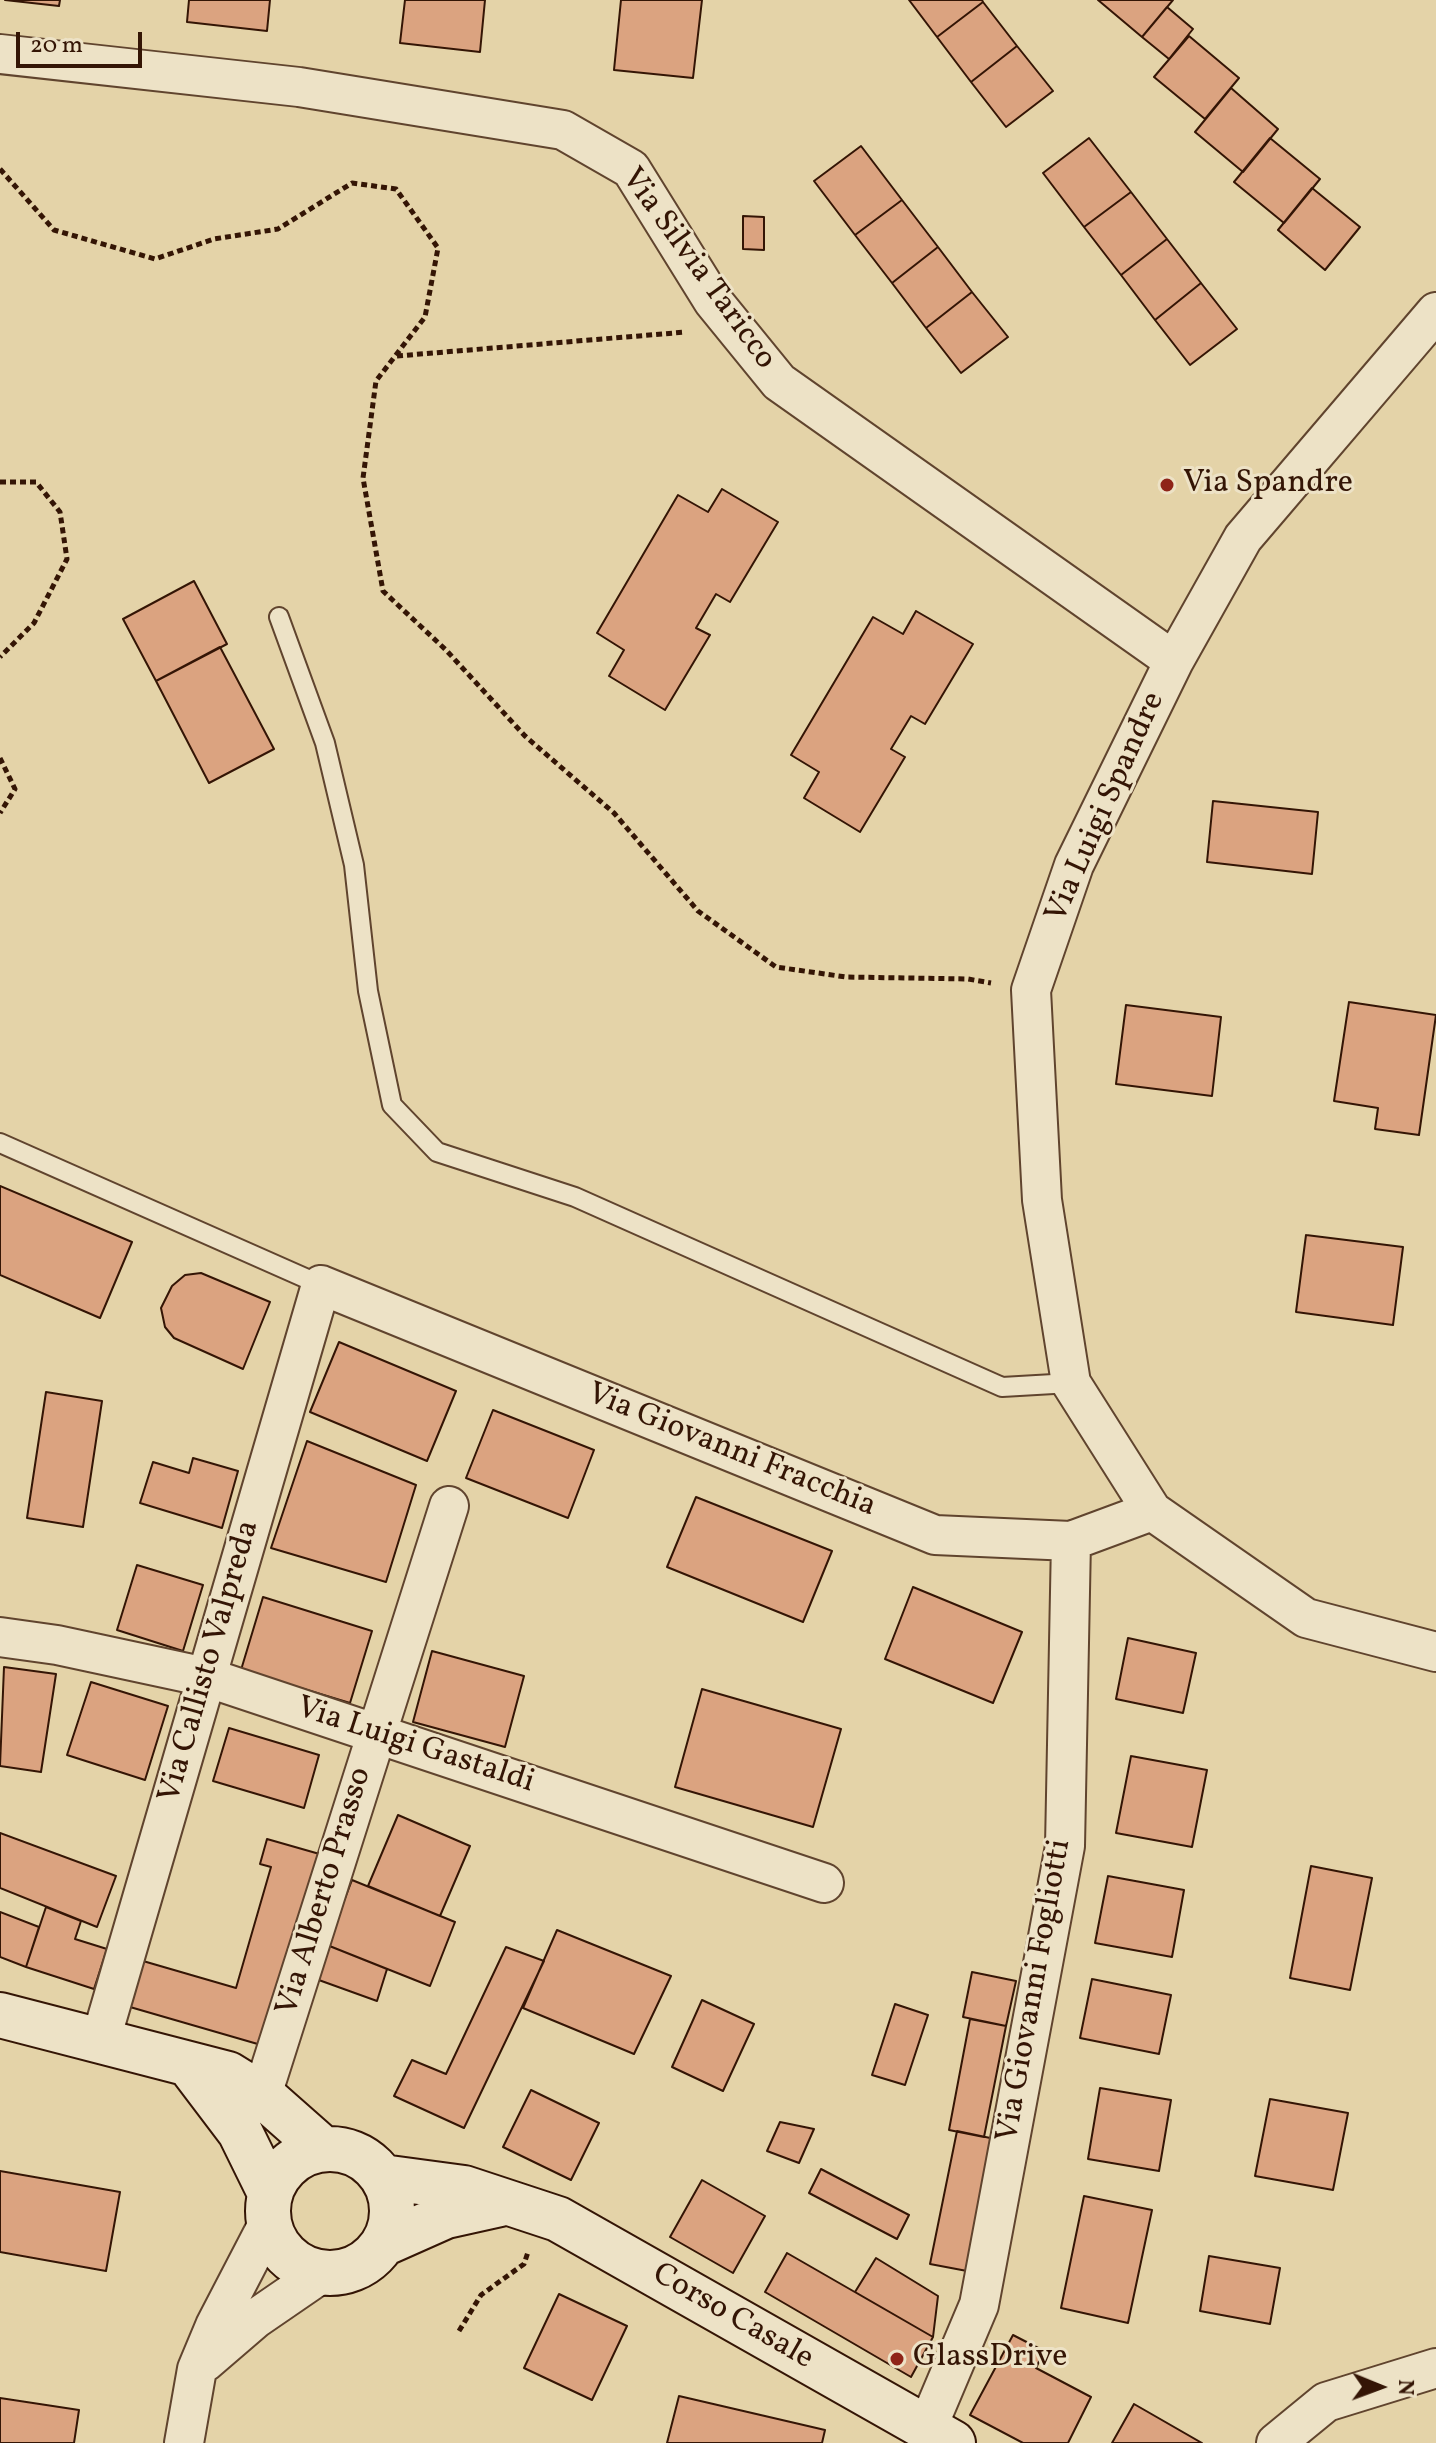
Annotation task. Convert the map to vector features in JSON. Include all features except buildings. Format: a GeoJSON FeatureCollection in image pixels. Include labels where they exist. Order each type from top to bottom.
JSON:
{"type":"FeatureCollection","features":[{"type":"Feature","properties":{"kind":"street","name":"Via Silvia Taricco"},"geometry":{"type":"LineString","coordinates":[[0,54],[299,87],[563,130],[631,169],[713,301],[779,382],[1174,661]]}},
{"type":"Feature","properties":{"kind":"street","name":"Via Luigi Spandre"},"geometry":{"type":"LineString","coordinates":[[1152,1511],[1071,1383],[1042,1200],[1031,990],[1074,865],[1174,661],[1243,538],[1436,312]]}},
{"type":"Feature","properties":{"kind":"street","name":"Via Giovanni Fracchia"},"geometry":{"type":"LineString","coordinates":[[321,1285],[935,1535],[1071,1541],[1152,1511]]}},
{"type":"Feature","properties":{"kind":"street","name":"Via Callisto Valpreda"},"geometry":{"type":"LineString","coordinates":[[101,2039],[321,1285]]}},
{"type":"Feature","properties":{"kind":"street","name":"Via Alberto Prasso"},"geometry":{"type":"LineString","coordinates":[[262,2095],[449,1506]]}},
{"type":"Feature","properties":{"kind":"street"},"geometry":{"type":"LineString","coordinates":[[1152,1511],[1306,1618],[1436,1652]]}},
{"type":"Feature","properties":{"kind":"street","name":"Via Giovanni Fogliotti"},"geometry":{"type":"LineString","coordinates":[[940,2436],[979,2305],[1065,1846],[1071,1541]]}},
{"type":"Feature","properties":{"kind":"street","name":"Via Luigi Gastaldi"},"geometry":{"type":"LineString","coordinates":[[0,1637],[206,1677],[824,1883]]}},
{"type":"Feature","properties":{"kind":"street"},"geometry":{"type":"LineString","coordinates":[[0,2015],[228,2074],[262,2095],[322,2148]]}},
{"type":"Feature","properties":{"kind":"street"},"geometry":{"type":"LineString","coordinates":[[184,2443],[197,2369],[269,2209],[277,2177],[289,2163],[304,2153],[322,2148],[356,2154],[382,2177],[392,2210],[383,2244],[357,2268],[322,2273],[303,2268],[275,2242],[269,2209],[240,2132],[190,2066]]}},
{"type":"Feature","properties":{"kind":"street","name":"Corso Casale"},"geometry":{"type":"LineString","coordinates":[[382,2177],[464,2188],[558,2219],[940,2436]]}},
{"type":"Feature","properties":{"kind":"street","name":"Corso Casale"},"geometry":{"type":"LineString","coordinates":[[383,2244],[446,2216],[506,2203]]}},
{"type":"Feature","properties":{"kind":"street"},"geometry":{"type":"LineString","coordinates":[[197,2369],[255,2319],[322,2273]]}},
{"type":"Feature","properties":{"kind":"street"},"geometry":{"type":"LineString","coordinates":[[1276,2443],[1326,2402],[1436,2368]]}},
{"type":"Feature","properties":{"kind":"lane"},"geometry":{"type":"LineString","coordinates":[[279,617],[325,743],[354,865],[368,991],[392,1105],[437,1152],[575,1197],[1002,1387],[1071,1383]]}},
{"type":"Feature","properties":{"kind":"lane"},"geometry":{"type":"LineString","coordinates":[[0,1143],[321,1285]]}},
{"type":"Feature","properties":{"kind":"path"},"geometry":{"type":"LineString","coordinates":[[0,169],[54,230],[155,259],[214,239],[278,229],[352,183],[396,189],[438,248],[425,317],[376,381],[363,478],[383,591],[446,650],[525,736],[614,813],[698,911],[776,967],[846,977],[968,979],[1031,990]]}},
{"type":"Feature","properties":{"kind":"path"},"geometry":{"type":"LineString","coordinates":[[395,356],[735,328]]}},
{"type":"Feature","properties":{"kind":"path"},"geometry":{"type":"LineString","coordinates":[[0,482],[36,482],[60,512],[67,559],[34,623],[0,657]]}},
{"type":"Feature","properties":{"kind":"path"},"geometry":{"type":"LineString","coordinates":[[0,758],[15,789],[0,813]]}},
{"type":"Feature","properties":{"kind":"path"},"geometry":{"type":"LineString","coordinates":[[459,2331],[481,2295],[524,2264]]}},
{"type":"Feature","properties":{"kind":"place","name":"Via Spandre"},"geometry":{"type":"Point","coordinates":[1167,485]}},
{"type":"Feature","properties":{"kind":"place","name":"GlassDrive"},"geometry":{"type":"Point","coordinates":[897,2359]}}]}
